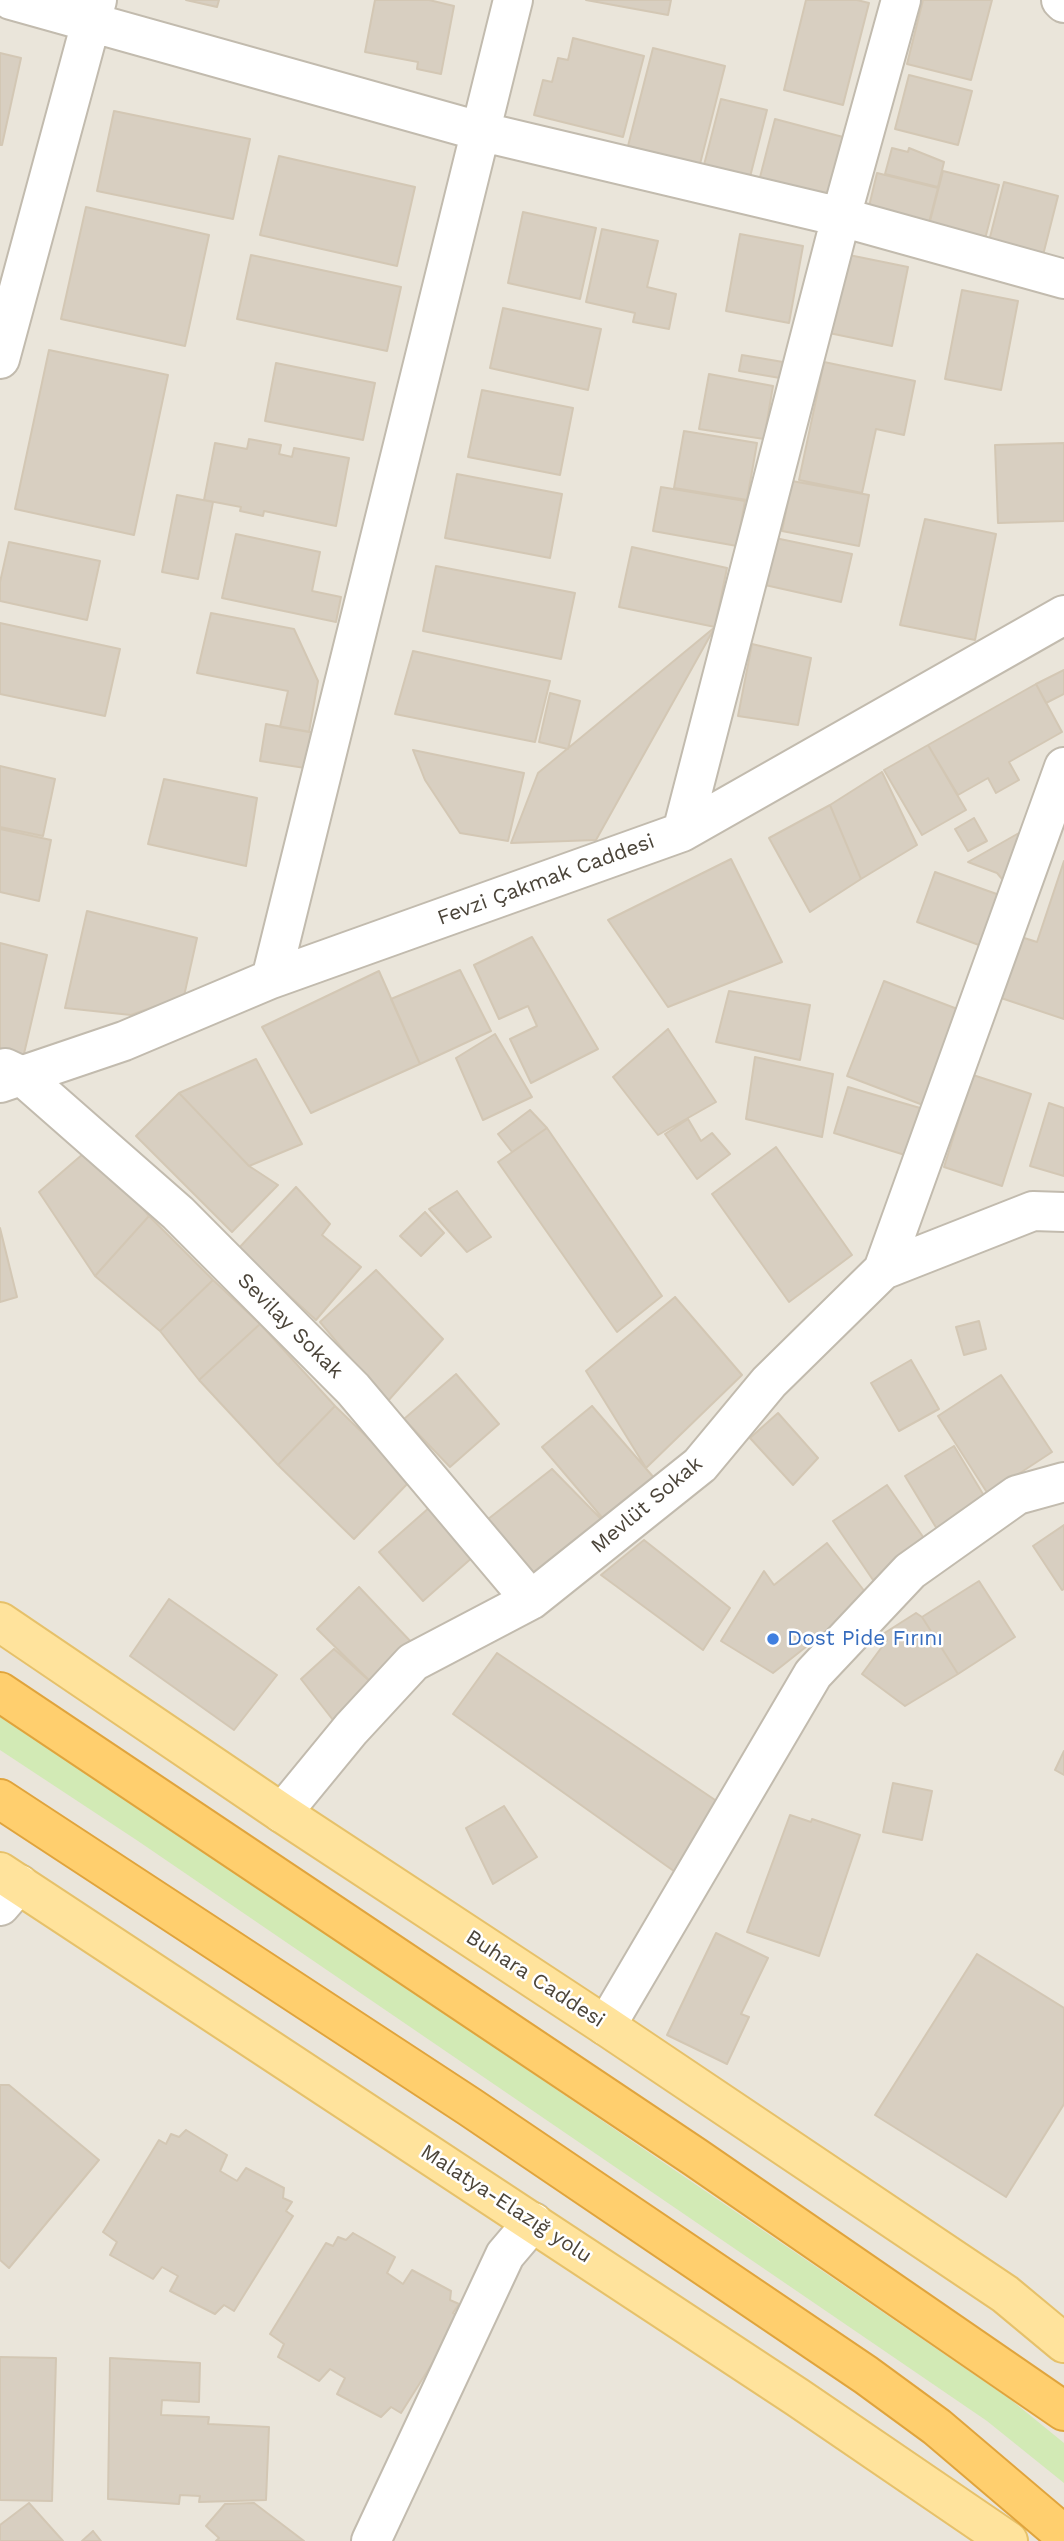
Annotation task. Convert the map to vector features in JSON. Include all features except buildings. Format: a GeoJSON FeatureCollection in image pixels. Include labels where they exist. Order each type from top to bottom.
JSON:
{"type":"FeatureCollection","features":[{"type":"Feature","properties":{"kind":"highway"},"geometry":{"type":"LineString","coordinates":[[0,1692],[695,2157],[1064,2411]]}},
{"type":"Feature","properties":{"kind":"highway"},"geometry":{"type":"LineString","coordinates":[[0,1799],[470,2107],[866,2375],[969,2453],[1064,2535]]}},
{"type":"Feature","properties":{"kind":"main road","name":"Buhara Caddesi"},"geometry":{"type":"LineString","coordinates":[[0,1622],[1005,2294],[1064,2343]]}},
{"type":"Feature","properties":{"kind":"main road","name":"Malatya-Elazığ yolu"},"geometry":{"type":"LineString","coordinates":[[6,1887],[533,2222],[1008,2541]]}},
{"type":"Feature","properties":{"kind":"street"},"geometry":{"type":"LineString","coordinates":[[11,0],[95,11],[483,132],[841,217],[1064,279]]}},
{"type":"Feature","properties":{"kind":"street"},"geometry":{"type":"LineString","coordinates":[[271,978],[483,132],[513,0]]}},
{"type":"Feature","properties":{"kind":"street"},"geometry":{"type":"LineString","coordinates":[[682,832],[841,217],[901,0]]}},
{"type":"Feature","properties":{"kind":"street"},"geometry":{"type":"LineString","coordinates":[[0,359],[95,11]]}},
{"type":"Feature","properties":{"kind":"street","name":"Fevzi Çakmak Caddesi"},"geometry":{"type":"LineString","coordinates":[[7,1075],[124,1041],[271,978],[682,832],[1064,615]]}},
{"type":"Feature","properties":{"kind":"street"},"geometry":{"type":"LineString","coordinates":[[883,1270],[1064,767]]}},
{"type":"Feature","properties":{"kind":"street","name":"Sevilay Sokak"},"geometry":{"type":"LineString","coordinates":[[7,1075],[178,1213],[353,1389],[531,1600]]}},
{"type":"Feature","properties":{"kind":"street","name":"Mevlüt Sokak"},"geometry":{"type":"LineString","coordinates":[[282,1813],[351,1729],[412,1662],[531,1600],[700,1465],[769,1382],[883,1270],[1033,1211],[1064,1212]]}},
{"type":"Feature","properties":{"kind":"street"},"geometry":{"type":"LineString","coordinates":[[606,2026],[813,1674],[910,1571],[1017,1494],[1064,1482]]}},
{"type":"Feature","properties":{"kind":"street"},"geometry":{"type":"LineString","coordinates":[[371,2541],[505,2255],[533,2222]]}},
{"type":"Feature","properties":{"kind":"shaded area"},"geometry":{"type":"Polygon","coordinates":[[[0,0],[1064,0],[1064,2541],[0,2541],[0,0]]]}},
{"type":"Feature","properties":{"kind":"green space"},"geometry":{"type":"Polygon","coordinates":[[[0,1715],[160,1819],[1010,2399],[1064,2443],[1064,2483],[987,2421],[138,1841],[0,1750],[0,1715]]]}},
{"type":"Feature","properties":{"kind":"place","name":"Dost Pide Fırını"},"geometry":{"type":"Point","coordinates":[773,1639]}}]}
